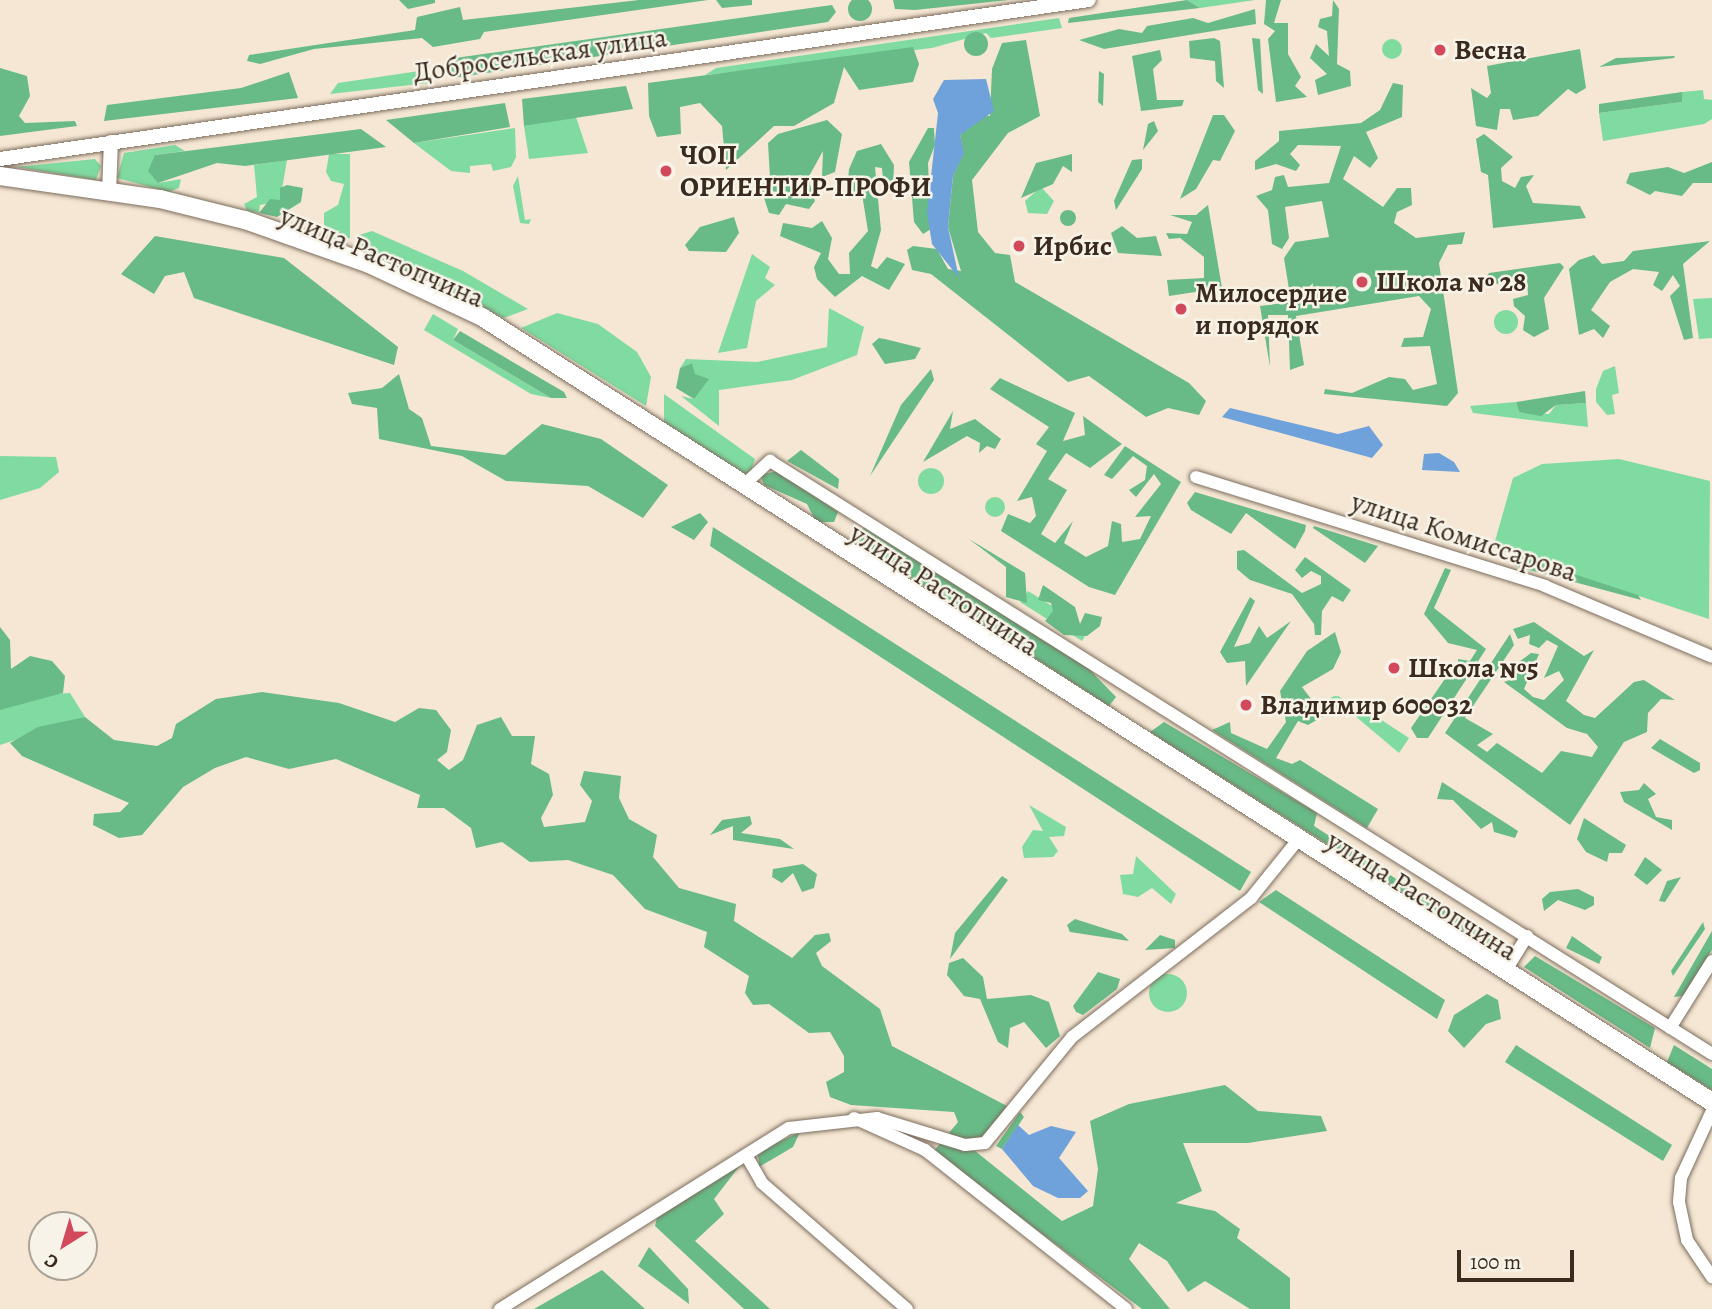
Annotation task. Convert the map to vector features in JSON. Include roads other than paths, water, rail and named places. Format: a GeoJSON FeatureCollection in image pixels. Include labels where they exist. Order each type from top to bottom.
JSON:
{"type":"FeatureCollection","features":[{"type":"Feature","properties":{"kind":"highway","name":"улица Растопчина"},"geometry":{"type":"LineString","coordinates":[[0,178],[109,193],[255,223],[409,281],[532,346],[1712,1102]]}},
{"type":"Feature","properties":{"kind":"highway","name":"улица Растопчина"},"geometry":{"type":"LineString","coordinates":[[109,193],[283,240],[477,325],[1712,1113]]}},
{"type":"Feature","properties":{"kind":"main road","name":"Добросельская улица"},"geometry":{"type":"LineString","coordinates":[[0,159],[1088,0]]}},
{"type":"Feature","properties":{"kind":"main road"},"geometry":{"type":"LineString","coordinates":[[109,193],[111,142]]}},
{"type":"Feature","properties":{"kind":"main road"},"geometry":{"type":"LineString","coordinates":[[22,155],[14,165],[22,179]]}},
{"type":"Feature","properties":{"kind":"street","name":"улица Растопчина"},"geometry":{"type":"LineString","coordinates":[[746,483],[770,461],[1712,1054]]}},
{"type":"Feature","properties":{"kind":"street","name":"улица Комиссарова"},"geometry":{"type":"LineString","coordinates":[[1196,477],[1545,586],[1712,657]]}},
{"type":"Feature","properties":{"kind":"street"},"geometry":{"type":"LineString","coordinates":[[500,1309],[789,1128],[854,1118],[898,1123],[965,1145],[985,1143],[1072,1037],[1251,898],[1293,846]]}},
{"type":"Feature","properties":{"kind":"street"},"geometry":{"type":"LineString","coordinates":[[1506,970],[1527,936]]}},
{"type":"Feature","properties":{"kind":"street"},"geometry":{"type":"LineString","coordinates":[[1670,1028],[1712,961]]}},
{"type":"Feature","properties":{"kind":"street"},"geometry":{"type":"LineString","coordinates":[[1712,1113],[1682,1178],[1679,1202],[1686,1240],[1712,1277]]}},
{"type":"Feature","properties":{"kind":"street"},"geometry":{"type":"LineString","coordinates":[[854,1118],[925,1150],[1126,1309]]}},
{"type":"Feature","properties":{"kind":"street"},"geometry":{"type":"LineString","coordinates":[[746,1155],[762,1183],[907,1309]]}},
{"type":"Feature","properties":{"kind":"water"},"geometry":{"type":"Polygon","coordinates":[[[986,79],[994,111],[960,135],[964,153],[953,176],[948,227],[959,278],[932,244],[927,213],[938,113],[933,99],[944,80],[986,79]]]}},
{"type":"Feature","properties":{"kind":"water"},"geometry":{"type":"Polygon","coordinates":[[[1230,408],[1338,434],[1369,426],[1383,445],[1372,458],[1222,417],[1230,408]]]}},
{"type":"Feature","properties":{"kind":"water"},"geometry":{"type":"Polygon","coordinates":[[[1439,453],[1454,462],[1460,472],[1422,470],[1424,454],[1439,453]]]}},
{"type":"Feature","properties":{"kind":"water"},"geometry":{"type":"Polygon","coordinates":[[[1018,1125],[1029,1135],[1051,1126],[1076,1132],[1059,1158],[1088,1191],[1080,1198],[1058,1198],[1033,1186],[1002,1149],[1018,1125]]]}},
{"type":"Feature","properties":{"kind":"place","name":"Весна"},"geometry":{"type":"Point","coordinates":[1440,50]}},
{"type":"Feature","properties":{"kind":"place","name":"ЧОП ОРИЕНТИР-ПРОФИ"},"geometry":{"type":"Point","coordinates":[666,171]}},
{"type":"Feature","properties":{"kind":"place","name":"Ирбис"},"geometry":{"type":"Point","coordinates":[1019,246]}},
{"type":"Feature","properties":{"kind":"place","name":"Школа № 28"},"geometry":{"type":"Point","coordinates":[1362,282]}},
{"type":"Feature","properties":{"kind":"place","name":"Милосердие и порядок"},"geometry":{"type":"Point","coordinates":[1181,309]}},
{"type":"Feature","properties":{"kind":"place","name":"Школа №5"},"geometry":{"type":"Point","coordinates":[1394,668]}},
{"type":"Feature","properties":{"kind":"place","name":"Владимир 600032"},"geometry":{"type":"Point","coordinates":[1246,705]}}]}
